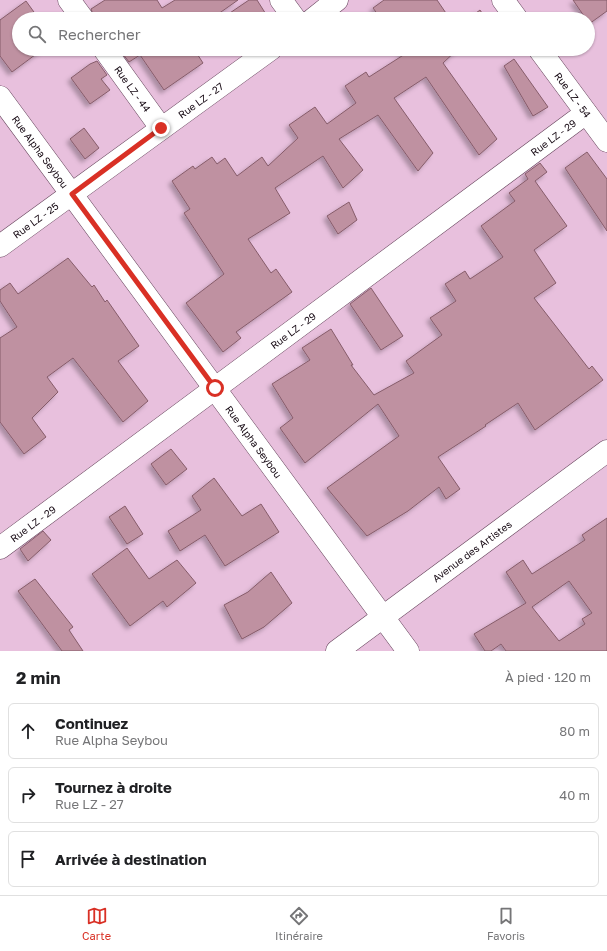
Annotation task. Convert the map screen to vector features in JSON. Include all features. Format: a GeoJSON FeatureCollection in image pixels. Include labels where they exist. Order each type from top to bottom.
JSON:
{"type":"FeatureCollection","features":[{"type":"Feature","properties":{"kind":"street"},"geometry":{"type":"LineString","coordinates":[[69,0],[78,12]]}},
{"type":"Feature","properties":{"kind":"street"},"geometry":{"type":"LineString","coordinates":[[281,0],[290,12]]}},
{"type":"Feature","properties":{"kind":"street"},"geometry":{"type":"LineString","coordinates":[[322,12],[337,0]]}},
{"type":"Feature","properties":{"kind":"street"},"geometry":{"type":"LineString","coordinates":[[503,0],[512,12]]}},
{"type":"Feature","properties":{"kind":"street","name":"Rue LZ - 44"},"geometry":{"type":"LineString","coordinates":[[109,56],[161,128]]}},
{"type":"Feature","properties":{"kind":"street","name":"Rue LZ - 27"},"geometry":{"type":"LineString","coordinates":[[72,194],[262,56]]}},
{"type":"Feature","properties":{"kind":"street","name":"Rue LZ - 54"},"geometry":{"type":"LineString","coordinates":[[544,56],[607,142]]}},
{"type":"Feature","properties":{"kind":"street","name":"Rue Alpha Seybou"},"geometry":{"type":"LineString","coordinates":[[0,97],[408,651]]}},
{"type":"Feature","properties":{"kind":"street","name":"Rue LZ - 29"},"geometry":{"type":"LineString","coordinates":[[0,548],[586,113]]}},
{"type":"Feature","properties":{"kind":"street","name":"Rue LZ - 25"},"geometry":{"type":"LineString","coordinates":[[0,246],[72,194]]}},
{"type":"Feature","properties":{"kind":"street","name":"Avenue des Artistes"},"geometry":{"type":"LineString","coordinates":[[337,651],[607,451]]}},
{"type":"Feature","properties":{"kind":"building"},"geometry":{"type":"Polygon","coordinates":[[[105,0],[157,0],[162,8],[175,0],[238,0],[221,12],[92,12],[91,9],[105,0]]]}},
{"type":"Feature","properties":{"kind":"building"},"geometry":{"type":"Polygon","coordinates":[[[249,0],[257,0],[265,12],[231,12],[249,0]]]}},
{"type":"Feature","properties":{"kind":"building"},"geometry":{"type":"Polygon","coordinates":[[[384,0],[437,0],[445,12],[376,12],[373,8],[384,0]]]}},
{"type":"Feature","properties":{"kind":"building"},"geometry":{"type":"Polygon","coordinates":[[[573,0],[607,0],[607,11],[595,20],[595,12],[581,12],[573,0]]]}},
{"type":"Feature","properties":{"kind":"building"},"geometry":{"type":"Polygon","coordinates":[[[26,1],[34,12],[12,12],[12,56],[34,56],[12,72],[0,56],[0,20],[26,1]]]}},
{"type":"Feature","properties":{"kind":"building"},"geometry":{"type":"Polygon","coordinates":[[[124,56],[138,56],[129,62],[124,56]]]}},
{"type":"Feature","properties":{"kind":"building"},"geometry":{"type":"Polygon","coordinates":[[[141,56],[198,56],[203,63],[164,90],[141,56]]]}},
{"type":"Feature","properties":{"kind":"building"},"geometry":{"type":"Polygon","coordinates":[[[402,56],[450,56],[443,63],[497,139],[479,155],[426,77],[394,98],[433,153],[418,171],[378,115],[339,139],[363,170],[343,188],[323,156],[275,188],[290,213],[248,239],[271,273],[276,269],[292,292],[236,332],[241,338],[223,352],[186,303],[224,274],[184,213],[190,209],[172,181],[193,166],[195,169],[212,157],[217,164],[225,158],[237,176],[262,157],[268,166],[298,138],[289,125],[315,107],[327,124],[356,103],[345,86],[366,72],[369,77],[402,56]]]}},
{"type":"Feature","properties":{"kind":"building"},"geometry":{"type":"Polygon","coordinates":[[[514,59],[548,107],[533,116],[504,66],[514,59]]]}},
{"type":"Feature","properties":{"kind":"building"},"geometry":{"type":"Polygon","coordinates":[[[97,61],[107,75],[101,79],[110,90],[90,104],[71,78],[90,64],[97,61]]]}},
{"type":"Feature","properties":{"kind":"building"},"geometry":{"type":"Polygon","coordinates":[[[84,128],[99,148],[85,159],[70,139],[84,128]]]}},
{"type":"Feature","properties":{"kind":"building"},"geometry":{"type":"Polygon","coordinates":[[[587,152],[607,179],[607,231],[565,168],[587,152]]]}},
{"type":"Feature","properties":{"kind":"building"},"geometry":{"type":"Polygon","coordinates":[[[540,163],[547,172],[535,181],[567,226],[534,250],[556,283],[534,298],[589,369],[592,366],[603,380],[535,430],[518,403],[438,457],[460,489],[446,499],[439,487],[408,511],[367,536],[327,488],[399,436],[378,404],[305,463],[280,428],[293,418],[272,384],[310,360],[302,348],[331,329],[353,365],[351,365],[374,395],[414,373],[406,361],[442,335],[430,318],[456,301],[445,284],[465,271],[470,279],[503,257],[481,226],[515,201],[509,193],[528,179],[525,174],[540,163]]]}},
{"type":"Feature","properties":{"kind":"building"},"geometry":{"type":"Polygon","coordinates":[[[349,202],[357,220],[338,234],[327,216],[349,202]]]}},
{"type":"Feature","properties":{"kind":"building"},"geometry":{"type":"Polygon","coordinates":[[[68,258],[92,287],[94,285],[105,302],[107,300],[139,346],[118,361],[148,401],[123,422],[73,358],[47,377],[58,392],[32,418],[46,437],[24,454],[0,422],[0,338],[17,327],[0,301],[0,290],[10,283],[18,294],[68,258]]]}},
{"type":"Feature","properties":{"kind":"building"},"geometry":{"type":"Polygon","coordinates":[[[371,288],[403,336],[381,350],[350,304],[371,288]]]}},
{"type":"Feature","properties":{"kind":"building"},"geometry":{"type":"Polygon","coordinates":[[[171,449],[187,469],[166,485],[151,464],[171,449]]]}},
{"type":"Feature","properties":{"kind":"building"},"geometry":{"type":"Polygon","coordinates":[[[214,478],[242,516],[261,504],[279,532],[225,566],[205,535],[180,551],[168,531],[201,510],[192,496],[214,478]]]}},
{"type":"Feature","properties":{"kind":"building"},"geometry":{"type":"Polygon","coordinates":[[[125,506],[143,534],[127,544],[109,517],[125,506]]]}},
{"type":"Feature","properties":{"kind":"building"},"geometry":{"type":"Polygon","coordinates":[[[607,518],[607,651],[506,651],[501,644],[491,651],[485,651],[474,634],[526,603],[506,572],[523,560],[532,574],[585,540],[582,535],[607,518]],[[569,581],[532,607],[559,641],[585,624],[582,619],[592,613],[569,581]]]}},
{"type":"Feature","properties":{"kind":"building"},"geometry":{"type":"Polygon","coordinates":[[[43,531],[51,540],[28,561],[20,549],[43,531]]]}},
{"type":"Feature","properties":{"kind":"building"},"geometry":{"type":"Polygon","coordinates":[[[127,548],[149,579],[177,560],[196,583],[167,607],[163,601],[130,626],[92,574],[127,548]]]}},
{"type":"Feature","properties":{"kind":"building"},"geometry":{"type":"Polygon","coordinates":[[[271,572],[292,603],[264,627],[242,639],[224,605],[248,592],[271,572]]]}},
{"type":"Feature","properties":{"kind":"building"},"geometry":{"type":"Polygon","coordinates":[[[35,579],[73,627],[69,630],[83,651],[62,651],[18,591],[35,579]]]}},
{"type":"Feature","properties":{"kind":"route"},"geometry":{"type":"LineString","coordinates":[[161,128],[72,194],[215,388]]}}]}
